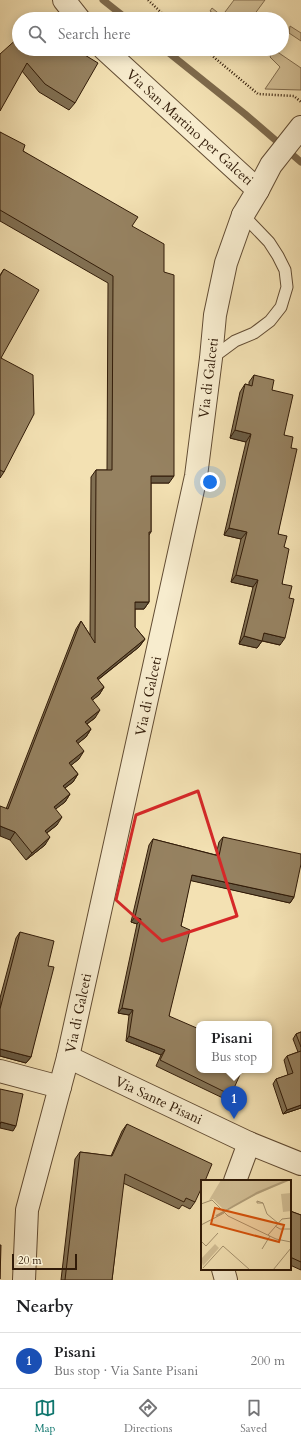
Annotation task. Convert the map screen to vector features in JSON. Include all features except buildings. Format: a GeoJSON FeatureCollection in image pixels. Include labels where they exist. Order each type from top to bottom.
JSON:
{"type":"FeatureCollection","features":[{"type":"Feature","properties":{"kind":"street"},"geometry":{"type":"LineString","coordinates":[[64,0],[73,12]]}},
{"type":"Feature","properties":{"kind":"street","name":"Via San Martino per Galceti"},"geometry":{"type":"LineString","coordinates":[[112,56],[258,190]]}},
{"type":"Feature","properties":{"kind":"street","name":"Via di Galceti"},"geometry":{"type":"LineString","coordinates":[[24,1280],[27,1210],[68,1057],[196,476],[215,315],[226,263],[243,215],[271,165],[299,130]]}},
{"type":"Feature","properties":{"kind":"street","name":"Via Sante Pisani"},"geometry":{"type":"LineString","coordinates":[[68,1057],[249,1143],[301,1164]]}},
{"type":"Feature","properties":{"kind":"street"},"geometry":{"type":"LineString","coordinates":[[0,1071],[60,1087]]}},
{"type":"Feature","properties":{"kind":"street"},"geometry":{"type":"LineString","coordinates":[[235,1180],[249,1143]]}},
{"type":"Feature","properties":{"kind":"street"},"geometry":{"type":"LineString","coordinates":[[223,1270],[226,1280]]}},
{"type":"Feature","properties":{"kind":"lane"},"geometry":{"type":"LineString","coordinates":[[211,358],[235,341],[254,333],[270,321],[281,307],[287,287],[285,270],[278,256],[269,242],[243,215]]}},
{"type":"Feature","properties":{"kind":"path"},"geometry":{"type":"LineString","coordinates":[[148,0],[161,12]]}},
{"type":"Feature","properties":{"kind":"path"},"geometry":{"type":"LineString","coordinates":[[212,56],[258,94],[294,96],[301,102]]}},
{"type":"Feature","properties":{"kind":"highlighted area"},"geometry":{"type":"Polygon","coordinates":[[[198,791],[237,916],[162,941],[116,900],[136,815],[198,791]]]}},
{"type":"Feature","properties":{"kind":"shaded area"},"geometry":{"type":"Polygon","coordinates":[[[234,0],[265,0],[256,12],[225,12],[234,0]]]}},
{"type":"Feature","properties":{"kind":"shaded area"},"geometry":{"type":"Polygon","coordinates":[[[212,8],[217,12],[210,11],[212,8]]]}},
{"type":"Feature","properties":{"kind":"shaded area"},"geometry":{"type":"Polygon","coordinates":[[[290,26],[301,33],[301,41],[289,33],[290,26]]]}},
{"type":"Feature","properties":{"kind":"shaded area"},"geometry":{"type":"Polygon","coordinates":[[[283,56],[301,68],[301,90],[265,89],[280,67],[270,57],[283,56]]]}},
{"type":"Feature","properties":{"kind":"waterway"},"geometry":{"type":"LineString","coordinates":[[103,0],[118,12]]}},
{"type":"Feature","properties":{"kind":"waterway"},"geometry":{"type":"LineString","coordinates":[[173,56],[245,114],[301,162]]}},
{"type":"Feature","properties":{"kind":"place","name":"Pisani"},"geometry":{"type":"Point","coordinates":[234,1119]}}]}
